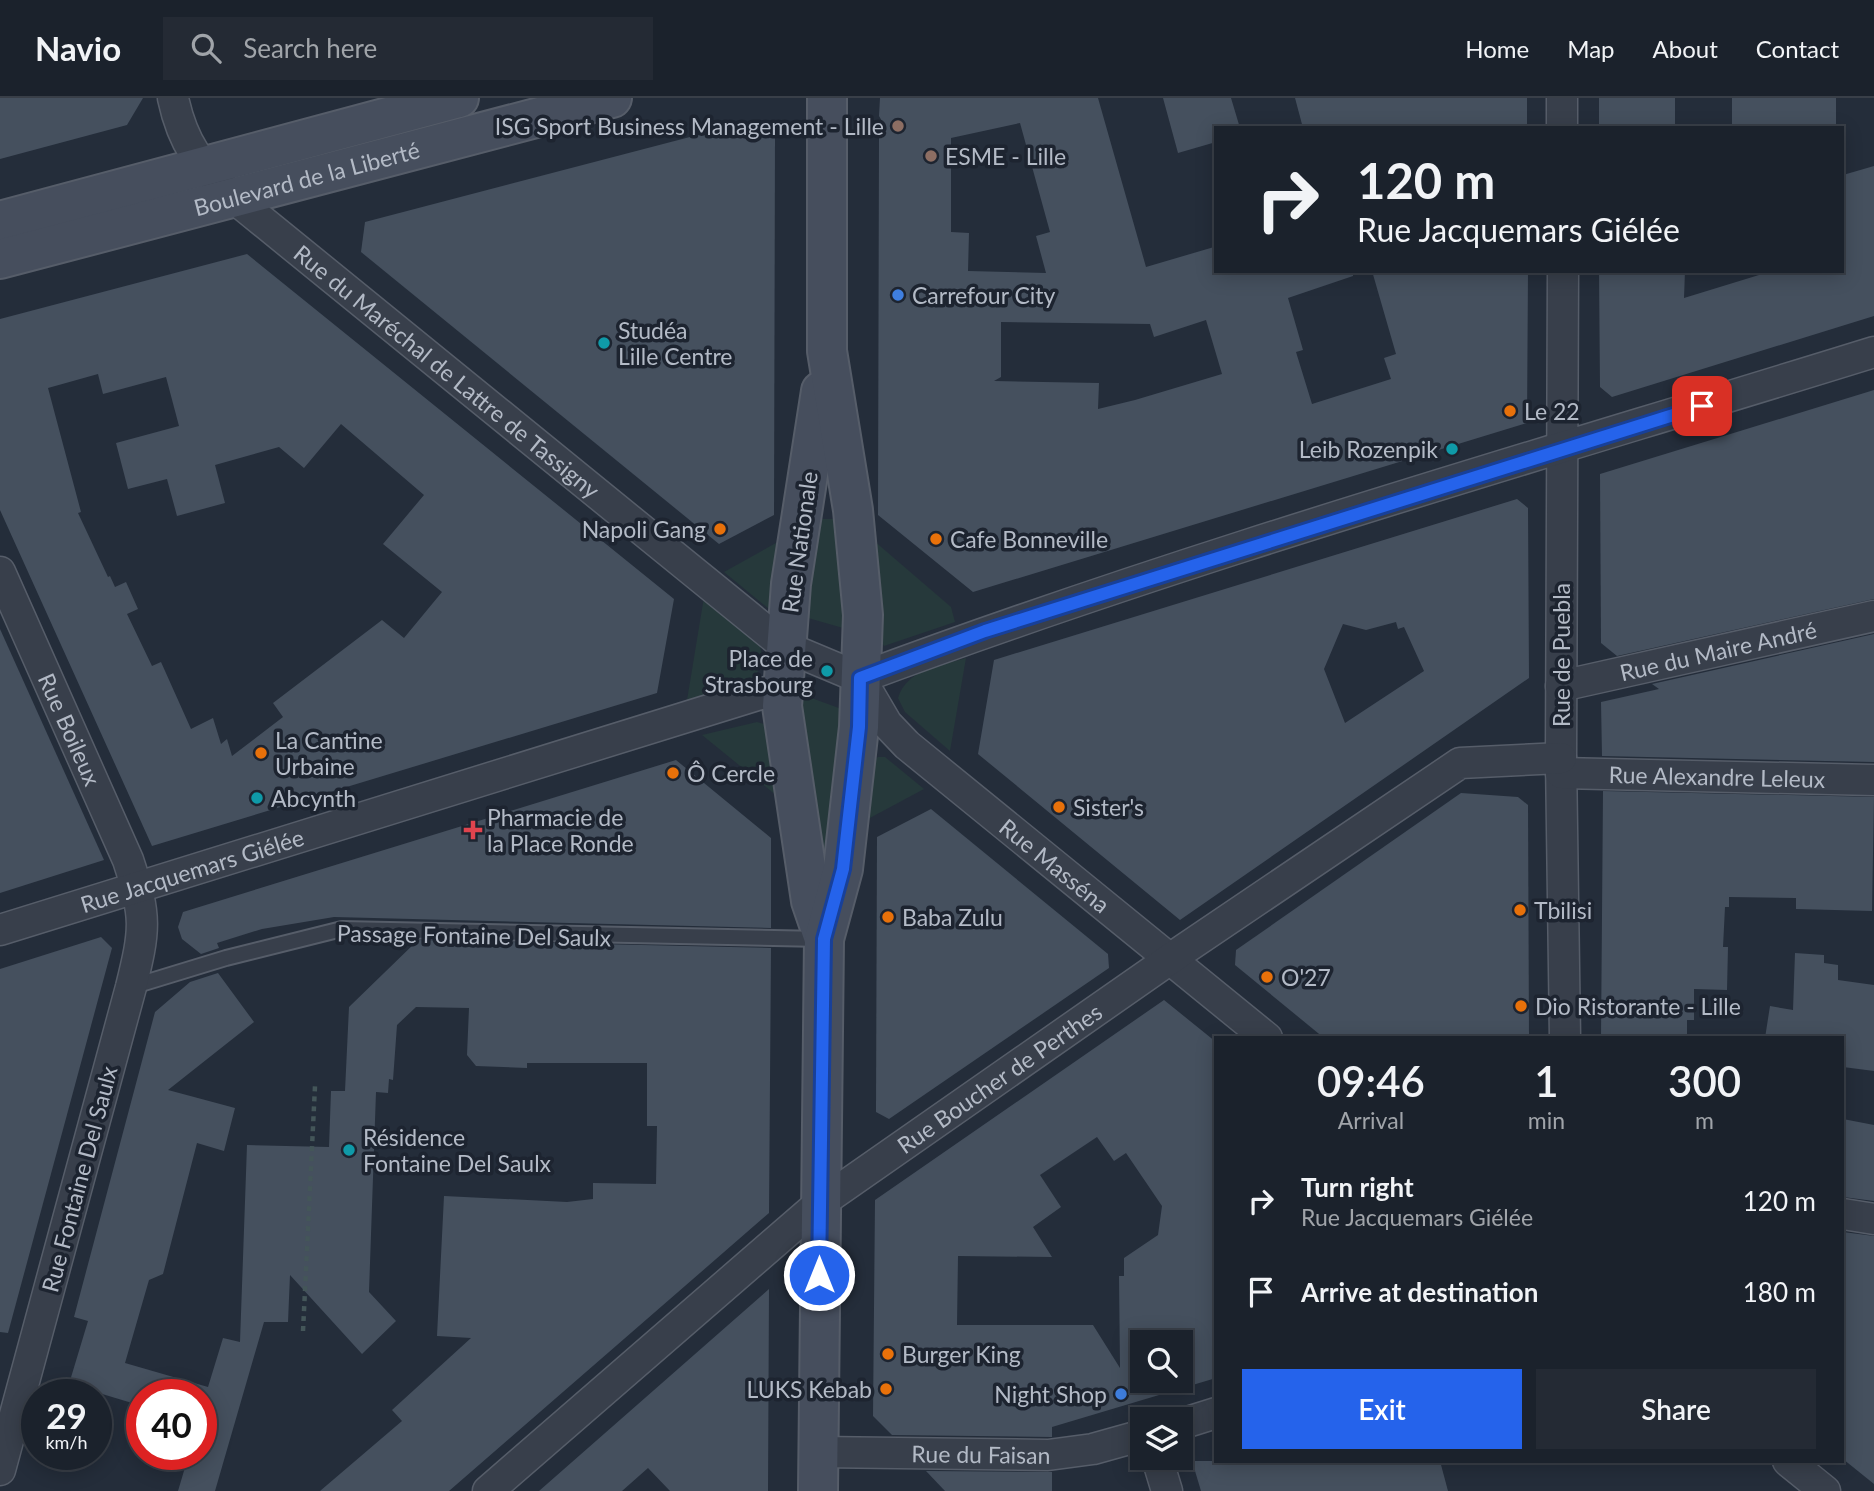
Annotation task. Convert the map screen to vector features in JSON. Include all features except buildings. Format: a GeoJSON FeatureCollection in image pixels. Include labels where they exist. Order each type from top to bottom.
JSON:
{"type":"FeatureCollection","features":[{"type":"Feature","properties":{"kind":"street","name":"Rue du Maréchal de Lattre de Tassigny"},"geometry":{"type":"LineString","coordinates":[[173,98],[177,123],[188,147],[202,166],[234,198],[786,647]]}},
{"type":"Feature","properties":{"kind":"street","name":"Boulevard de la Liberté"},"geometry":{"type":"LineString","coordinates":[[0,221],[459,98]]}},
{"type":"Feature","properties":{"kind":"street","name":"Boulevard de la Liberté"},"geometry":{"type":"LineString","coordinates":[[0,259],[612,98]]}},
{"type":"Feature","properties":{"kind":"street","name":"Rue Nationale"},"geometry":{"type":"LineString","coordinates":[[824,939],[811,901],[785,743],[783,687],[792,569],[827,351],[827,98]]}},
{"type":"Feature","properties":{"kind":"street"},"geometry":{"type":"LineString","coordinates":[[1562,98],[1562,126]]}},
{"type":"Feature","properties":{"kind":"street","name":"Rue de Puebla"},"geometry":{"type":"LineString","coordinates":[[1563,273],[1561,765],[1565,1036]]}},
{"type":"Feature","properties":{"kind":"street","name":"Rue Nationale"},"geometry":{"type":"LineString","coordinates":[[818,1491],[819,1204],[824,939],[843,869],[859,727],[862,586],[853,510],[827,351]]}},
{"type":"Feature","properties":{"kind":"street"},"geometry":{"type":"LineString","coordinates":[[786,647],[860,678],[985,631],[1874,352]]}},
{"type":"Feature","properties":{"kind":"street","name":"Rue Boileux"},"geometry":{"type":"LineString","coordinates":[[0,572],[137,886]]}},
{"type":"Feature","properties":{"kind":"street","name":"Rue du Maire André"},"geometry":{"type":"LineString","coordinates":[[1561,685],[1874,616]]}},
{"type":"Feature","properties":{"kind":"street","name":"Rue Masséna"},"geometry":{"type":"LineString","coordinates":[[860,678],[887,724],[907,745],[1265,1036]]}},
{"type":"Feature","properties":{"kind":"street","name":"Rue Jacquemars Giélée"},"geometry":{"type":"LineString","coordinates":[[0,930],[783,687]]}},
{"type":"Feature","properties":{"kind":"street","name":"Rue Boucher de Perthes"},"geometry":{"type":"LineString","coordinates":[[488,1491],[819,1204],[1460,763],[1561,765]]}},
{"type":"Feature","properties":{"kind":"street","name":"Rue Alexandre Leleux"},"geometry":{"type":"LineString","coordinates":[[1561,765],[1874,780]]}},
{"type":"Feature","properties":{"kind":"street","name":"Rue Fontaine Del Saulx"},"geometry":{"type":"LineString","coordinates":[[0,1470],[131,987],[144,924],[137,886]]}},
{"type":"Feature","properties":{"kind":"street"},"geometry":{"type":"LineString","coordinates":[[1844,1214],[1874,1219]]}},
{"type":"Feature","properties":{"kind":"street"},"geometry":{"type":"LineString","coordinates":[[1193,1420],[1214,1414]]}},
{"type":"Feature","properties":{"kind":"street","name":"Rue du Faisan"},"geometry":{"type":"LineString","coordinates":[[818,1452],[1048,1455],[1130,1438]]}},
{"type":"Feature","properties":{"kind":"street"},"geometry":{"type":"LineString","coordinates":[[1790,1463],[1825,1491]]}},
{"type":"Feature","properties":{"kind":"street"},"geometry":{"type":"LineString","coordinates":[[1161,1470],[1167,1491]]}},
{"type":"Feature","properties":{"kind":"lane","name":"Passage Fontaine Del Saulx"},"geometry":{"type":"LineString","coordinates":[[131,987],[226,958],[342,929],[824,939]]}},
{"type":"Feature","properties":{"kind":"path"},"geometry":{"type":"LineString","coordinates":[[303,1331],[315,1086]]}},
{"type":"Feature","properties":{"kind":"shaded area"},"geometry":{"type":"Polygon","coordinates":[[[812,519],[844,519],[851,624],[843,628],[808,618],[812,519]]]}},
{"type":"Feature","properties":{"kind":"shaded area"},"geometry":{"type":"Polygon","coordinates":[[[783,539],[775,608],[769,609],[724,572],[783,539]]]}},
{"type":"Feature","properties":{"kind":"shaded area"},"geometry":{"type":"Polygon","coordinates":[[[873,540],[951,607],[955,622],[884,646],[878,637],[873,540]]]}},
{"type":"Feature","properties":{"kind":"shaded area"},"geometry":{"type":"Polygon","coordinates":[[[704,597],[759,643],[763,658],[756,676],[737,688],[687,700],[704,597]]]}},
{"type":"Feature","properties":{"kind":"shaded area"},"geometry":{"type":"Polygon","coordinates":[[[966,658],[950,751],[905,712],[898,698],[902,688],[917,675],[966,658]]]}},
{"type":"Feature","properties":{"kind":"shaded area"},"geometry":{"type":"Polygon","coordinates":[[[806,696],[847,711],[837,860],[818,859],[796,699],[806,696]]]}},
{"type":"Feature","properties":{"kind":"shaded area"},"geometry":{"type":"Polygon","coordinates":[[[757,722],[767,725],[782,800],[702,735],[757,722]]]}},
{"type":"Feature","properties":{"kind":"shaded area"},"geometry":{"type":"Polygon","coordinates":[[[878,757],[885,757],[924,789],[868,819],[872,762],[878,757]]]}},
{"type":"Feature","properties":{"kind":"place","name":"ISG Sport Business Management - Lille"},"geometry":{"type":"Point","coordinates":[898,126]}},
{"type":"Feature","properties":{"kind":"place","name":"ESME - Lille"},"geometry":{"type":"Point","coordinates":[931,156]}},
{"type":"Feature","properties":{"kind":"place","name":"Carrefour City"},"geometry":{"type":"Point","coordinates":[898,295]}},
{"type":"Feature","properties":{"kind":"place","name":"Studéa Lille Centre"},"geometry":{"type":"Point","coordinates":[604,343]}},
{"type":"Feature","properties":{"kind":"place","name":"Le 22"},"geometry":{"type":"Point","coordinates":[1510,411]}},
{"type":"Feature","properties":{"kind":"place","name":"Leib Rozenpik"},"geometry":{"type":"Point","coordinates":[1452,449]}},
{"type":"Feature","properties":{"kind":"place","name":"Napoli Gang"},"geometry":{"type":"Point","coordinates":[720,529]}},
{"type":"Feature","properties":{"kind":"place","name":"Cafe Bonneville"},"geometry":{"type":"Point","coordinates":[936,539]}},
{"type":"Feature","properties":{"kind":"place","name":"Place de Strasbourg"},"geometry":{"type":"Point","coordinates":[827,671]}},
{"type":"Feature","properties":{"kind":"place","name":"La Cantine Urbaine"},"geometry":{"type":"Point","coordinates":[261,753]}},
{"type":"Feature","properties":{"kind":"place","name":"Ô Cercle"},"geometry":{"type":"Point","coordinates":[673,773]}},
{"type":"Feature","properties":{"kind":"place","name":"Abcynth"},"geometry":{"type":"Point","coordinates":[257,798]}},
{"type":"Feature","properties":{"kind":"place","name":"Sister's"},"geometry":{"type":"Point","coordinates":[1059,807]}},
{"type":"Feature","properties":{"kind":"place","name":"Pharmacie de la Place Ronde"},"geometry":{"type":"Point","coordinates":[473,830]}},
{"type":"Feature","properties":{"kind":"place","name":"Tbilisi"},"geometry":{"type":"Point","coordinates":[1520,910]}},
{"type":"Feature","properties":{"kind":"place","name":"Baba Zulu"},"geometry":{"type":"Point","coordinates":[888,917]}},
{"type":"Feature","properties":{"kind":"place","name":"O'27"},"geometry":{"type":"Point","coordinates":[1267,977]}},
{"type":"Feature","properties":{"kind":"place","name":"Dio Ristorante - Lille"},"geometry":{"type":"Point","coordinates":[1521,1006]}},
{"type":"Feature","properties":{"kind":"place","name":"Résidence Fontaine Del Saulx"},"geometry":{"type":"Point","coordinates":[349,1150]}},
{"type":"Feature","properties":{"kind":"place","name":"Burger King"},"geometry":{"type":"Point","coordinates":[888,1354]}},
{"type":"Feature","properties":{"kind":"place","name":"LUKS Kebab"},"geometry":{"type":"Point","coordinates":[886,1389]}},
{"type":"Feature","properties":{"kind":"place","name":"Night Shop"},"geometry":{"type":"Point","coordinates":[1121,1394]}},
{"type":"Feature","properties":{"kind":"route"},"geometry":{"type":"LineString","coordinates":[[819,1275],[824,939],[838,896],[843,869],[859,727],[860,678],[985,631],[1527,458],[1702,406]]}}]}
